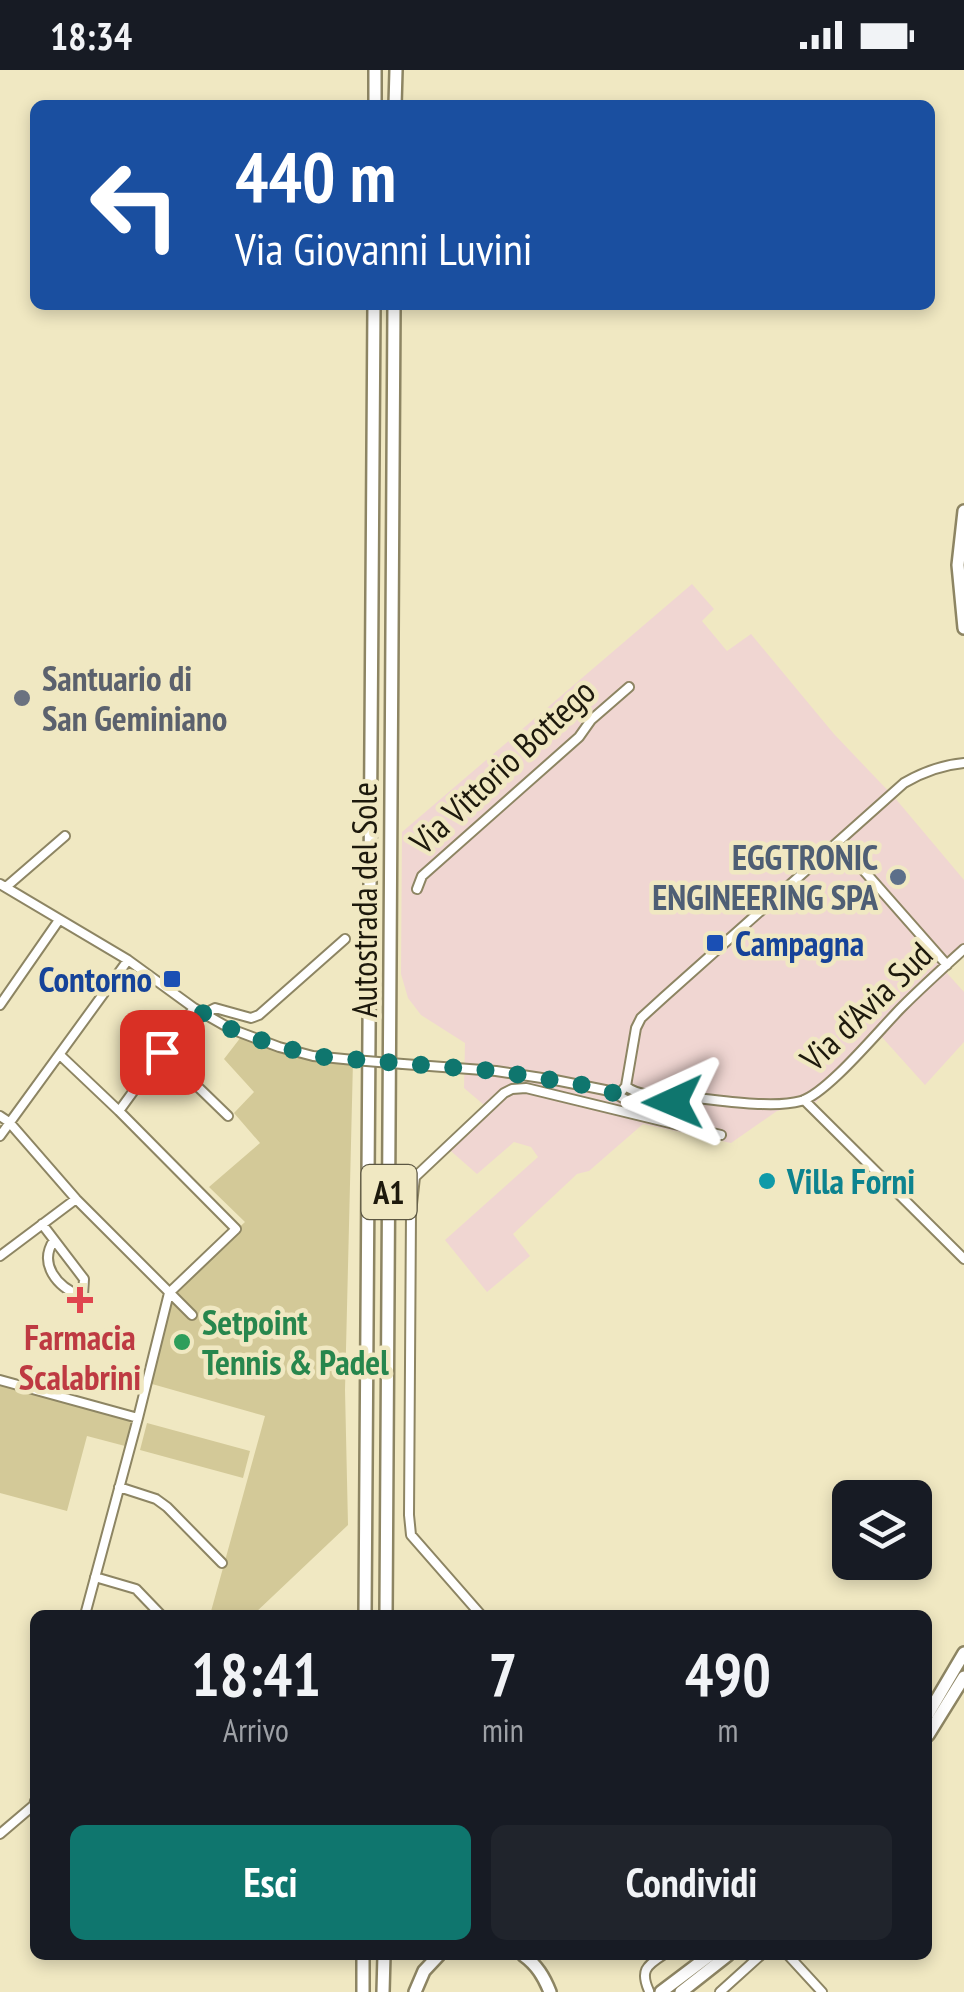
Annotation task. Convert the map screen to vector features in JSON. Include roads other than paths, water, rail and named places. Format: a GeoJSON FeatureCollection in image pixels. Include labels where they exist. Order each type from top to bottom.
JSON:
{"type":"FeatureCollection","features":[{"type":"Feature","properties":{"kind":"highway"},"geometry":{"type":"LineString","coordinates":[[375,70],[375,100]]}},
{"type":"Feature","properties":{"kind":"highway"},"geometry":{"type":"LineString","coordinates":[[395,100],[396,70]]}},
{"type":"Feature","properties":{"kind":"highway","name":"Autostrada del Sole"},"geometry":{"type":"LineString","coordinates":[[365,1610],[374,310]]}},
{"type":"Feature","properties":{"kind":"highway","name":"Autostrada del Sole"},"geometry":{"type":"LineString","coordinates":[[386,1610],[394,310]]}},
{"type":"Feature","properties":{"kind":"highway"},"geometry":{"type":"LineString","coordinates":[[964,510],[958,566],[964,628]]}},
{"type":"Feature","properties":{"kind":"highway"},"geometry":{"type":"LineString","coordinates":[[932,1707],[964,1653]]}},
{"type":"Feature","properties":{"kind":"highway"},"geometry":{"type":"LineString","coordinates":[[932,1728],[964,1677]]}},
{"type":"Feature","properties":{"kind":"highway"},"geometry":{"type":"LineString","coordinates":[[363,1960],[363,1992]]}},
{"type":"Feature","properties":{"kind":"highway"},"geometry":{"type":"LineString","coordinates":[[383,1992],[384,1960]]}},
{"type":"Feature","properties":{"kind":"highway"},"geometry":{"type":"LineString","coordinates":[[415,1992],[424,1971],[434,1960]]}},
{"type":"Feature","properties":{"kind":"highway"},"geometry":{"type":"LineString","coordinates":[[528,1960],[543,1975],[550,1992]]}},
{"type":"Feature","properties":{"kind":"highway"},"geometry":{"type":"LineString","coordinates":[[661,1992],[703,1960]]}},
{"type":"Feature","properties":{"kind":"highway"},"geometry":{"type":"LineString","coordinates":[[681,1992],[722,1960]]}},
{"type":"Feature","properties":{"kind":"street","name":"Via Vittorio Bottego"},"geometry":{"type":"LineString","coordinates":[[417,888],[422,876],[579,737],[591,720],[629,687]]}},
{"type":"Feature","properties":{"kind":"street"},"geometry":{"type":"LineString","coordinates":[[625,1088],[634,1035],[641,1018],[904,783],[921,773],[964,764]]}},
{"type":"Feature","properties":{"kind":"street"},"geometry":{"type":"LineString","coordinates":[[65,836],[3,885],[128,960],[192,1011],[231,1029],[313,1056],[496,1071],[610,1091],[632,1104],[670,1097]]}},
{"type":"Feature","properties":{"kind":"street"},"geometry":{"type":"LineString","coordinates":[[851,856],[947,964]]}},
{"type":"Feature","properties":{"kind":"street"},"geometry":{"type":"LineString","coordinates":[[0,1005],[58,920]]}},
{"type":"Feature","properties":{"kind":"street"},"geometry":{"type":"LineString","coordinates":[[208,1016],[215,1008],[251,1018],[259,1015],[345,938]]}},
{"type":"Feature","properties":{"kind":"street","name":"Via d'Avia Sud"},"geometry":{"type":"LineString","coordinates":[[804,1100],[832,1080],[904,1004],[964,949]]}},
{"type":"Feature","properties":{"kind":"street"},"geometry":{"type":"LineString","coordinates":[[0,1136],[128,960]]}},
{"type":"Feature","properties":{"kind":"street"},"geometry":{"type":"LineString","coordinates":[[119,1111],[192,1011]]}},
{"type":"Feature","properties":{"kind":"street"},"geometry":{"type":"LineString","coordinates":[[162,1052],[228,1116]]}},
{"type":"Feature","properties":{"kind":"street"},"geometry":{"type":"LineString","coordinates":[[60,1055],[236,1229],[168,1293],[86,1610]]}},
{"type":"Feature","properties":{"kind":"street"},"geometry":{"type":"LineString","coordinates":[[478,1610],[411,1536],[411,1232],[416,1177],[512,1089],[526,1088],[722,1135]]}},
{"type":"Feature","properties":{"kind":"street"},"geometry":{"type":"LineString","coordinates":[[610,1091],[625,1088],[637,1094],[783,1104],[804,1100],[964,1258]]}},
{"type":"Feature","properties":{"kind":"street"},"geometry":{"type":"LineString","coordinates":[[670,1097],[670,1122]]}},
{"type":"Feature","properties":{"kind":"street"},"geometry":{"type":"LineString","coordinates":[[0,1116],[192,1315]]}},
{"type":"Feature","properties":{"kind":"street"},"geometry":{"type":"LineString","coordinates":[[0,1256],[76,1199]]}},
{"type":"Feature","properties":{"kind":"street"},"geometry":{"type":"LineString","coordinates":[[42,1224],[54,1240],[84,1280],[83,1295],[62,1286],[48,1265],[46,1256],[54,1240]]}},
{"type":"Feature","properties":{"kind":"street"},"geometry":{"type":"LineString","coordinates":[[0,1380],[138,1418]]}},
{"type":"Feature","properties":{"kind":"street"},"geometry":{"type":"LineString","coordinates":[[119,1488],[167,1506],[222,1563]]}},
{"type":"Feature","properties":{"kind":"street"},"geometry":{"type":"LineString","coordinates":[[95,1576],[136,1589],[156,1610]]}},
{"type":"Feature","properties":{"kind":"street"},"geometry":{"type":"LineString","coordinates":[[0,1834],[30,1807]]}},
{"type":"Feature","properties":{"kind":"street"},"geometry":{"type":"LineString","coordinates":[[649,1991],[645,1970],[655,1960]]}},
{"type":"Feature","properties":{"kind":"street"},"geometry":{"type":"LineString","coordinates":[[720,1992],[755,1960]]}},
{"type":"Feature","properties":{"kind":"street"},"geometry":{"type":"LineString","coordinates":[[793,1960],[822,1992]]}},
{"type":"Feature","properties":{"kind":"place","name":"Santuario di San Geminiano"},"geometry":{"type":"Point","coordinates":[22,698]}},
{"type":"Feature","properties":{"kind":"place","name":"EGGTRONIC ENGINEERING SPA"},"geometry":{"type":"Point","coordinates":[898,877]}},
{"type":"Feature","properties":{"kind":"place","name":"Campagna"},"geometry":{"type":"Point","coordinates":[715,943]}},
{"type":"Feature","properties":{"kind":"place","name":"Contorno"},"geometry":{"type":"Point","coordinates":[172,979]}},
{"type":"Feature","properties":{"kind":"place","name":"Villa Forni"},"geometry":{"type":"Point","coordinates":[767,1181]}},
{"type":"Feature","properties":{"kind":"place","name":"Farmacia Scalabrini"},"geometry":{"type":"Point","coordinates":[80,1300]}},
{"type":"Feature","properties":{"kind":"place","name":"Setpoint Tennis & Padel"},"geometry":{"type":"Point","coordinates":[182,1342]}}]}
